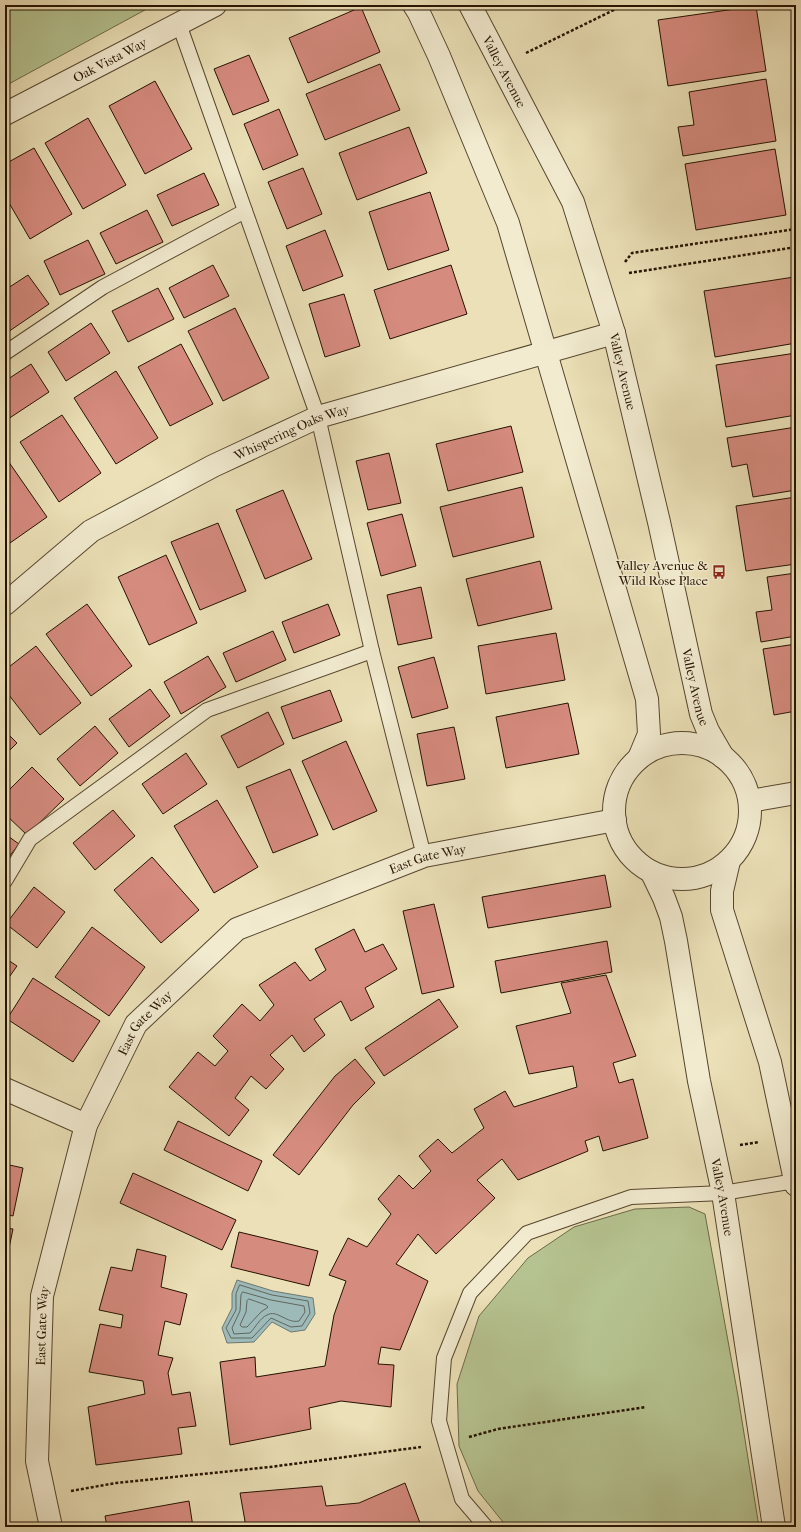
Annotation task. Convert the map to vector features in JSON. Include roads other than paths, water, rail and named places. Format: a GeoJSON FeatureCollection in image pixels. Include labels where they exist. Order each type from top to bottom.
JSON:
{"type":"FeatureCollection","features":[{"type":"Feature","properties":{"kind":"street","name":"Oak Vista Way"},"geometry":{"type":"LineString","coordinates":[[5,114],[215,5]]}},
{"type":"Feature","properties":{"kind":"street"},"geometry":{"type":"LineString","coordinates":[[414,5],[439,56],[508,224],[647,699],[648,734],[639,758],[624,776],[616,797],[614,820],[621,841],[634,859],[652,873],[679,879],[706,876],[729,862]]}},
{"type":"Feature","properties":{"kind":"street","name":"Valley Avenue"},"geometry":{"type":"LineString","coordinates":[[470,5],[573,202],[614,333],[659,522],[701,714],[708,732],[723,757]]}},
{"type":"Feature","properties":{"kind":"street","name":"Whispering Oaks Way"},"geometry":{"type":"LineString","coordinates":[[5,604],[91,531],[213,466],[318,417],[614,333]]}},
{"type":"Feature","properties":{"kind":"street"},"geometry":{"type":"LineString","coordinates":[[639,758],[659,748],[681,744],[703,747],[723,757],[741,776],[750,801],[750,823],[742,844],[729,862],[722,891],[722,910],[770,1062],[796,1183]]}},
{"type":"Feature","properties":{"kind":"street"},"geometry":{"type":"LineString","coordinates":[[750,801],[796,793]]}},
{"type":"Feature","properties":{"kind":"street","name":"East Gate Way"},"geometry":{"type":"LineString","coordinates":[[51,1527],[37,1461],[42,1296],[86,1125],[136,1024],[237,929],[424,856],[614,820]]}},
{"type":"Feature","properties":{"kind":"street","name":"Valley Avenue"},"geometry":{"type":"LineString","coordinates":[[652,873],[671,917],[699,1081],[723,1192],[774,1527]]}},
{"type":"Feature","properties":{"kind":"street"},"geometry":{"type":"LineString","coordinates":[[5,1089],[86,1125]]}},
{"type":"Feature","properties":{"kind":"lane"},"geometry":{"type":"LineString","coordinates":[[179,24],[318,417],[372,651],[424,856]]}},
{"type":"Feature","properties":{"kind":"lane"},"geometry":{"type":"LineString","coordinates":[[5,353],[103,287],[245,211]]}},
{"type":"Feature","properties":{"kind":"lane"},"geometry":{"type":"LineString","coordinates":[[5,881],[30,839],[207,710],[372,651]]}},
{"type":"Feature","properties":{"kind":"lane"},"geometry":{"type":"LineString","coordinates":[[486,1527],[462,1499],[439,1421],[444,1358],[470,1293],[527,1233],[631,1197],[723,1192],[796,1183]]}},
{"type":"Feature","properties":{"kind":"water"},"geometry":{"type":"Polygon","coordinates":[[[237,1280],[273,1291],[313,1298],[315,1314],[305,1330],[291,1332],[272,1322],[254,1342],[227,1343],[222,1328],[232,1308],[232,1293],[237,1280]]]}},
{"type":"Feature","properties":{"kind":"place","name":"Valley Avenue & Wild Rose Place"},"geometry":{"type":"Point","coordinates":[719,572]}}]}
